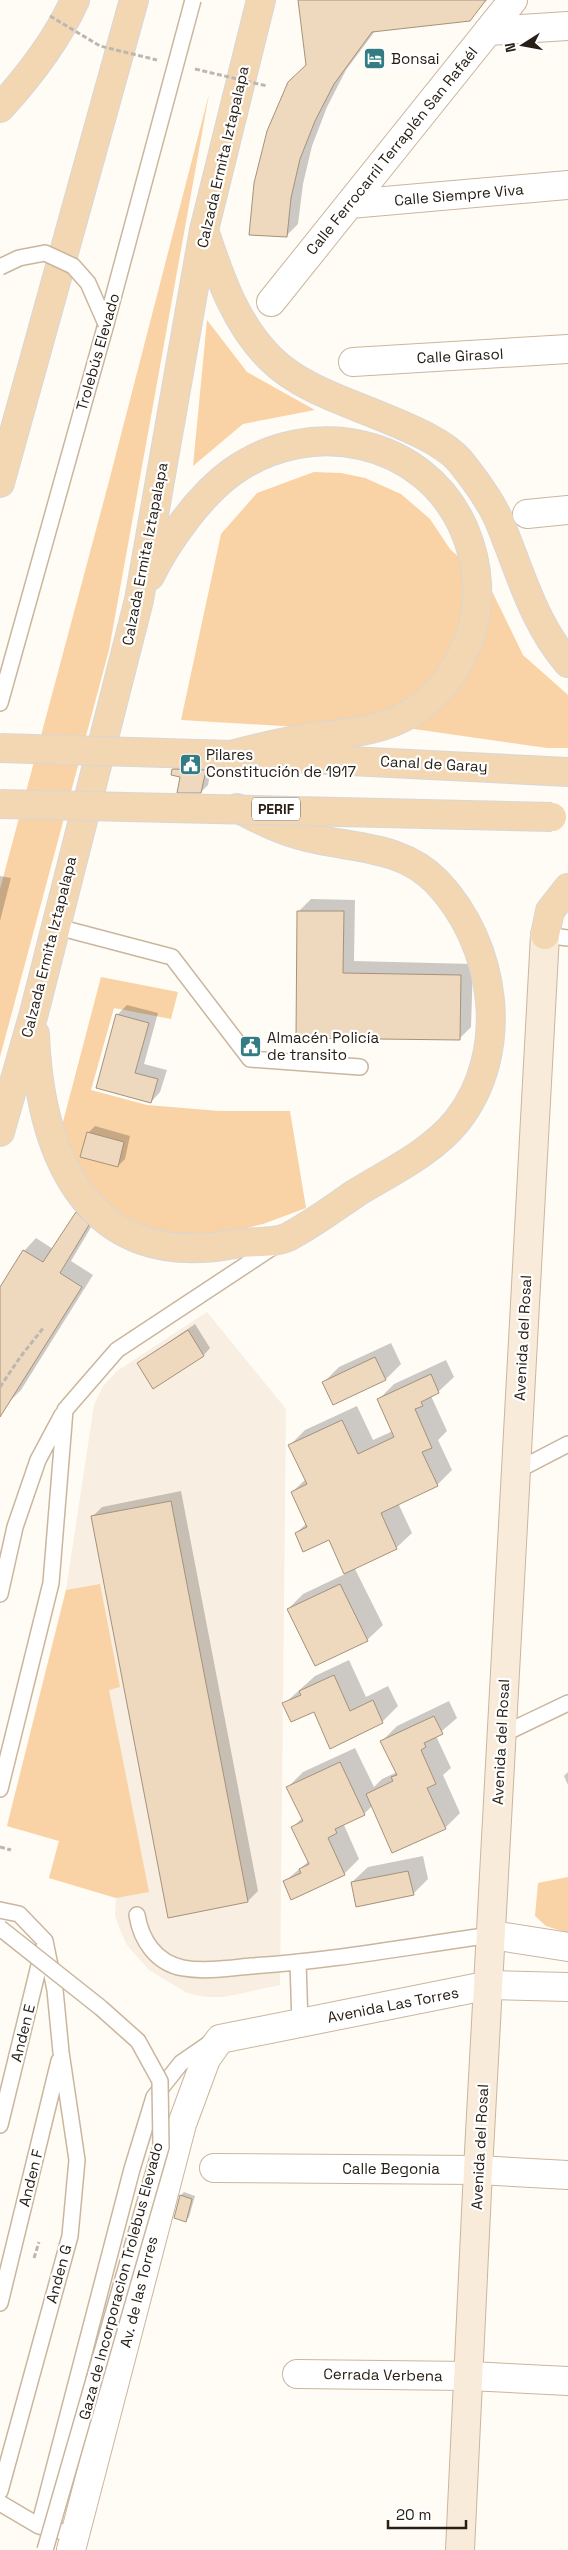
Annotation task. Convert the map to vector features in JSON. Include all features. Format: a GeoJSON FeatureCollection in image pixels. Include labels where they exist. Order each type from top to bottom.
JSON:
{"type":"FeatureCollection","features":[{"type":"Feature","properties":{"kind":"main road"},"geometry":{"type":"LineString","coordinates":[[0,108],[26,79],[66,20],[75,0]]}},
{"type":"Feature","properties":{"kind":"main road"},"geometry":{"type":"LineString","coordinates":[[0,483],[134,0]]}},
{"type":"Feature","properties":{"kind":"main road","name":"Calzada Ermita Iztapalapa"},"geometry":{"type":"LineString","coordinates":[[0,1132],[34,1012],[54,926],[139,600],[204,230],[261,0]]}},
{"type":"Feature","properties":{"kind":"main road"},"geometry":{"type":"LineString","coordinates":[[204,230],[221,280],[234,309],[248,331],[271,360],[300,380],[421,433],[458,459],[497,516],[528,598],[556,650],[568,664]]}},
{"type":"Feature","properties":{"kind":"main road"},"geometry":{"type":"LineString","coordinates":[[139,600],[167,547],[206,496],[231,473],[252,459],[276,449],[324,440],[372,446],[410,464],[441,493],[453,508],[470,542],[478,583],[477,606],[472,630],[454,671],[441,688],[410,714],[376,728],[299,740],[231,756]]}},
{"type":"Feature","properties":{"kind":"main road","name":"Canal de Garay"},"geometry":{"type":"LineString","coordinates":[[0,748],[556,770]]}},
{"type":"Feature","properties":{"kind":"main road","name":"PERIF"},"geometry":{"type":"LineString","coordinates":[[0,804],[238,808],[560,818]]}},
{"type":"Feature","properties":{"kind":"main road"},"geometry":{"type":"LineString","coordinates":[[34,1012],[38,1082],[51,1136],[72,1182],[95,1211],[126,1234],[162,1247],[191,1249],[285,1239],[428,1148],[443,1135],[468,1104],[478,1084],[489,1040],[489,988],[476,940],[464,918],[450,898],[423,870],[390,852],[313,839],[281,830],[238,808]]}},
{"type":"Feature","properties":{"kind":"main road"},"geometry":{"type":"LineString","coordinates":[[556,937],[550,911],[568,888]]}},
{"type":"Feature","properties":{"kind":"street","name":"Calle Ferrocarril Terraplén San Rafaél"},"geometry":{"type":"LineString","coordinates":[[270,302],[513,0]]}},
{"type":"Feature","properties":{"kind":"street"},"geometry":{"type":"LineString","coordinates":[[488,31],[568,26]]}},
{"type":"Feature","properties":{"kind":"street","name":"Calle Siempre Viva"},"geometry":{"type":"LineString","coordinates":[[350,204],[568,185]]}},
{"type":"Feature","properties":{"kind":"street","name":"Calle Girasol"},"geometry":{"type":"LineString","coordinates":[[353,362],[568,349]]}},
{"type":"Feature","properties":{"kind":"street"},"geometry":{"type":"LineString","coordinates":[[527,514],[568,510]]}},
{"type":"Feature","properties":{"kind":"street","name":"Avenida del Rosal"},"geometry":{"type":"LineString","coordinates":[[460,2550],[478,2170],[490,1986],[501,1735],[516,1471],[556,937]]}},
{"type":"Feature","properties":{"kind":"street"},"geometry":{"type":"LineString","coordinates":[[492,1935],[568,1947]]}},
{"type":"Feature","properties":{"kind":"street","name":"Avenida Las Torres"},"geometry":{"type":"LineString","coordinates":[[220,2039],[490,1986],[568,1987]]}},
{"type":"Feature","properties":{"kind":"street","name":"Av. de las Torres"},"geometry":{"type":"LineString","coordinates":[[73,2542],[182,2124],[206,2059],[220,2039]]}},
{"type":"Feature","properties":{"kind":"street","name":"Calle Begonia"},"geometry":{"type":"LineString","coordinates":[[214,2168],[478,2170],[568,2175]]}},
{"type":"Feature","properties":{"kind":"street","name":"Cerrada Verbena"},"geometry":{"type":"LineString","coordinates":[[297,2374],[469,2376],[568,2381]]}},
{"type":"Feature","properties":{"kind":"lane","name":"Trolebús Elevado"},"geometry":{"type":"LineString","coordinates":[[0,703],[106,324],[193,0]]}},
{"type":"Feature","properties":{"kind":"lane"},"geometry":{"type":"LineString","coordinates":[[0,267],[19,258],[45,253],[72,266],[88,283],[106,324]]}},
{"type":"Feature","properties":{"kind":"lane"},"geometry":{"type":"LineString","coordinates":[[54,926],[172,957],[250,1059],[360,1067]]}},
{"type":"Feature","properties":{"kind":"lane"},"geometry":{"type":"LineString","coordinates":[[0,1594],[15,1527],[38,1460],[65,1410],[117,1350],[285,1239]]}},
{"type":"Feature","properties":{"kind":"lane"},"geometry":{"type":"LineString","coordinates":[[0,1789],[51,1583],[65,1410]]}},
{"type":"Feature","properties":{"kind":"lane"},"geometry":{"type":"LineString","coordinates":[[516,1471],[568,1444]]}},
{"type":"Feature","properties":{"kind":"lane"},"geometry":{"type":"LineString","coordinates":[[501,1735],[568,1703]]}},
{"type":"Feature","properties":{"kind":"lane"},"geometry":{"type":"LineString","coordinates":[[0,1910],[19,1914],[45,1941]]}},
{"type":"Feature","properties":{"kind":"lane"},"geometry":{"type":"LineString","coordinates":[[137,1915],[139,1929],[146,1945],[164,1960],[182,1968],[214,1969],[281,1964],[492,1935]]}},
{"type":"Feature","properties":{"kind":"lane","name":"Gaza de Incorporacion Trolebus Elevado"},"geometry":{"type":"LineString","coordinates":[[0,1928],[101,2008],[138,2041],[160,2081],[161,2147],[45,2550]]}},
{"type":"Feature","properties":{"kind":"lane","name":"Anden G"},"geometry":{"type":"LineString","coordinates":[[0,2491],[70,2236],[77,2160],[61,2052],[55,1990],[45,1941]]}},
{"type":"Feature","properties":{"kind":"lane","name":"Anden E"},"geometry":{"type":"LineString","coordinates":[[0,2124],[45,1941]]}},
{"type":"Feature","properties":{"kind":"lane"},"geometry":{"type":"LineString","coordinates":[[298,1962],[300,2024]]}},
{"type":"Feature","properties":{"kind":"lane"},"geometry":{"type":"LineString","coordinates":[[39,2526],[132,2169],[154,2097],[181,2063],[202,2048],[220,2039]]}},
{"type":"Feature","properties":{"kind":"lane","name":"Anden F"},"geometry":{"type":"LineString","coordinates":[[0,2303],[61,2052]]}},
{"type":"Feature","properties":{"kind":"lane"},"geometry":{"type":"LineString","coordinates":[[0,2503],[39,2526],[73,2542]]}},
{"type":"Feature","properties":{"kind":"path"},"geometry":{"type":"LineString","coordinates":[[0,1388],[44,1327]]}},
{"type":"Feature","properties":{"kind":"path"},"geometry":{"type":"LineString","coordinates":[[0,1847],[11,1850]]}},
{"type":"Feature","properties":{"kind":"path"},"geometry":{"type":"LineString","coordinates":[[36,2250],[39,2242]]}},
{"type":"Feature","properties":{"kind":"shaded area"},"geometry":{"type":"Polygon","coordinates":[[[209,94],[109,650],[0,1057],[0,889],[108,485],[209,94]]]}},
{"type":"Feature","properties":{"kind":"shaded area"},"geometry":{"type":"Polygon","coordinates":[[[207,320],[247,372],[315,410],[243,424],[193,466],[207,320]]]}},
{"type":"Feature","properties":{"kind":"shaded area"},"geometry":{"type":"Polygon","coordinates":[[[314,472],[341,473],[365,478],[401,494],[430,519],[450,549],[489,585],[523,655],[568,695],[568,748],[547,748],[372,723],[298,727],[181,720],[221,534],[257,493],[314,472]]]}},
{"type":"Feature","properties":{"kind":"shaded area"},"geometry":{"type":"Polygon","coordinates":[[[101,977],[178,992],[171,1019],[114,1008],[91,1090],[147,1105],[219,1111],[290,1111],[306,1208],[263,1224],[207,1237],[156,1236],[107,1213],[59,1137],[101,977]]]}},
{"type":"Feature","properties":{"kind":"shaded area"},"geometry":{"type":"Polygon","coordinates":[[[207,1312],[286,1409],[280,1985],[224,1997],[206,1997],[187,1993],[149,1970],[127,1945],[120,1930],[115,1915],[116,1898],[49,1878],[59,1841],[7,1826],[66,1590],[94,1405],[103,1386],[117,1371],[207,1312]]]}},
{"type":"Feature","properties":{"kind":"shaded area"},"geometry":{"type":"Polygon","coordinates":[[[100,1584],[120,1687],[109,1690],[149,1892],[116,1898],[49,1878],[59,1841],[7,1826],[66,1590],[100,1584]]]}},
{"type":"Feature","properties":{"kind":"shaded area"},"geometry":{"type":"Polygon","coordinates":[[[568,1877],[568,1933],[546,1926],[535,1916],[538,1883],[568,1877]]]}},
{"type":"Feature","properties":{"kind":"building"},"geometry":{"type":"Polygon","coordinates":[[[298,0],[486,0],[470,21],[372,32],[334,84],[315,121],[300,159],[291,198],[287,237],[249,235],[254,183],[267,131],[288,82],[306,65],[298,0]]]}},
{"type":"Feature","properties":{"kind":"building"},"geometry":{"type":"Polygon","coordinates":[[[172,769],[206,770],[201,793],[177,793],[180,777],[171,775],[172,769]]]}},
{"type":"Feature","properties":{"kind":"building"},"geometry":{"type":"Polygon","coordinates":[[[297,911],[344,911],[343,973],[461,975],[460,1040],[296,1038],[297,911]]]}},
{"type":"Feature","properties":{"kind":"building"},"geometry":{"type":"Polygon","coordinates":[[[116,1014],[149,1023],[135,1073],[158,1079],[151,1103],[96,1088],[116,1014]]]}},
{"type":"Feature","properties":{"kind":"building"},"geometry":{"type":"Polygon","coordinates":[[[87,1132],[124,1142],[118,1167],[80,1157],[87,1132]]]}},
{"type":"Feature","properties":{"kind":"building"},"geometry":{"type":"Polygon","coordinates":[[[76,1212],[89,1225],[60,1273],[82,1287],[0,1417],[0,1287],[23,1250],[43,1262],[76,1212]]]}},
{"type":"Feature","properties":{"kind":"building"},"geometry":{"type":"Polygon","coordinates":[[[188,1330],[204,1356],[153,1389],[137,1363],[188,1330]]]}},
{"type":"Feature","properties":{"kind":"building"},"geometry":{"type":"Polygon","coordinates":[[[375,1357],[386,1380],[333,1405],[322,1382],[375,1357]]]}},
{"type":"Feature","properties":{"kind":"building"},"geometry":{"type":"Polygon","coordinates":[[[431,1374],[439,1393],[421,1402],[423,1406],[415,1409],[432,1448],[422,1452],[438,1486],[381,1513],[397,1549],[344,1574],[329,1540],[303,1552],[295,1533],[307,1527],[291,1492],[307,1484],[288,1445],[342,1420],[358,1454],[394,1437],[377,1399],[431,1374]]]}},
{"type":"Feature","properties":{"kind":"building"},"geometry":{"type":"Polygon","coordinates":[[[171,1501],[248,1902],[168,1918],[91,1516],[171,1501]]]}},
{"type":"Feature","properties":{"kind":"building"},"geometry":{"type":"Polygon","coordinates":[[[340,1584],[368,1641],[315,1666],[287,1609],[340,1584]]]}},
{"type":"Feature","properties":{"kind":"building"},"geometry":{"type":"Polygon","coordinates":[[[334,1675],[350,1711],[373,1700],[383,1723],[330,1749],[314,1712],[291,1722],[282,1703],[301,1695],[299,1691],[334,1675]]]}},
{"type":"Feature","properties":{"kind":"building"},"geometry":{"type":"Polygon","coordinates":[[[434,1716],[443,1734],[424,1743],[426,1747],[421,1750],[436,1784],[427,1788],[446,1829],[392,1853],[366,1794],[393,1781],[391,1777],[397,1775],[380,1741],[434,1716]]]}},
{"type":"Feature","properties":{"kind":"building"},"geometry":{"type":"Polygon","coordinates":[[[340,1762],[365,1815],[335,1829],[337,1833],[328,1838],[345,1875],[291,1900],[283,1881],[301,1873],[299,1869],[309,1864],[291,1827],[303,1821],[286,1787],[340,1762]]]}},
{"type":"Feature","properties":{"kind":"building"},"geometry":{"type":"Polygon","coordinates":[[[408,1871],[414,1895],[356,1907],[351,1882],[408,1871]]]}},
{"type":"Feature","properties":{"kind":"building"},"geometry":{"type":"Polygon","coordinates":[[[180,2195],[192,2199],[186,2222],[174,2218],[180,2195]]]}},
{"type":"Feature","properties":{"kind":"place","name":"Bonsai"},"geometry":{"type":"Point","coordinates":[375,59]}},
{"type":"Feature","properties":{"kind":"place","name":"Pilares Constitución de 1917"},"geometry":{"type":"Point","coordinates":[190,764]}},
{"type":"Feature","properties":{"kind":"place","name":"Almacén Policía de transito"},"geometry":{"type":"Point","coordinates":[251,1047]}}]}
